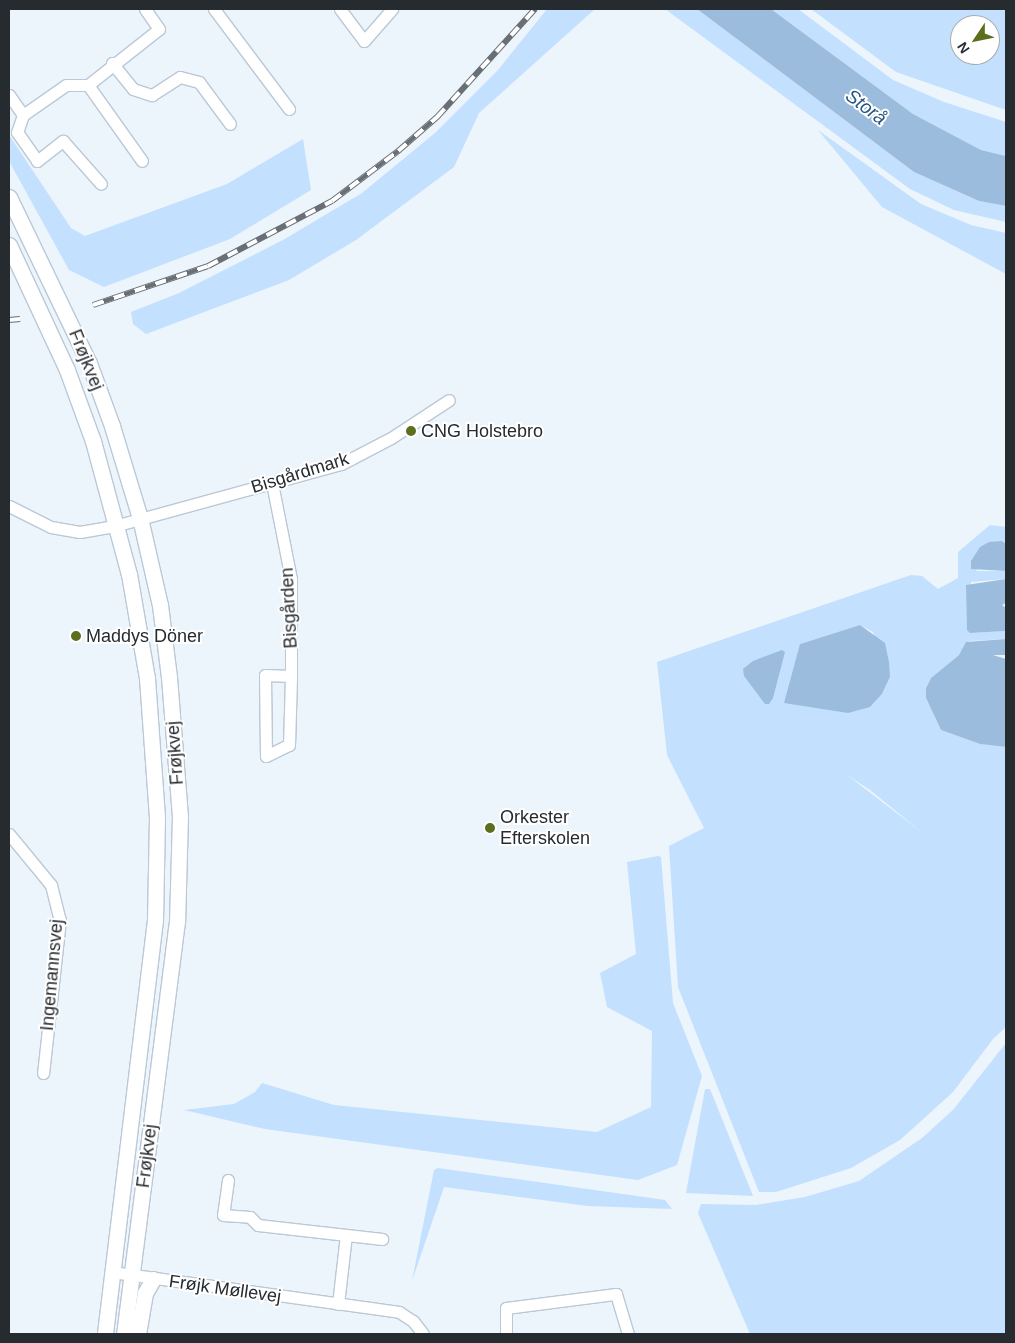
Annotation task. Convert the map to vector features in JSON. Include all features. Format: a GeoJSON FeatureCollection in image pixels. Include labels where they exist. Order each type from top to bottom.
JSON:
{"type":"FeatureCollection","features":[{"type":"Feature","properties":{"kind":"street"},"geometry":{"type":"LineString","coordinates":[[101,184],[63,141],[37,161],[16,132],[23,115],[66,85],[88,85],[112,63],[159,29],[145,9]]}},
{"type":"Feature","properties":{"kind":"street"},"geometry":{"type":"LineString","coordinates":[[214,9],[289,109]]}},
{"type":"Feature","properties":{"kind":"street"},"geometry":{"type":"LineString","coordinates":[[340,9],[364,41],[392,9]]}},
{"type":"Feature","properties":{"kind":"street"},"geometry":{"type":"LineString","coordinates":[[112,63],[133,90],[152,95],[180,77],[199,82],[230,124]]}},
{"type":"Feature","properties":{"kind":"street"},"geometry":{"type":"LineString","coordinates":[[88,85],[142,161]]}},
{"type":"Feature","properties":{"kind":"street"},"geometry":{"type":"LineString","coordinates":[[9,95],[23,115]]}},
{"type":"Feature","properties":{"kind":"street","name":"Frøjkvej"},"geometry":{"type":"LineString","coordinates":[[9,197],[90,363],[140,518],[160,606],[167,659],[180,816],[177,921],[124,1334]]}},
{"type":"Feature","properties":{"kind":"street","name":"Frøjkvej"},"geometry":{"type":"LineString","coordinates":[[9,245],[67,370],[118,525],[137,610],[147,678],[157,817],[155,920],[105,1334]]}},
{"type":"Feature","properties":{"kind":"street","name":"Bisgårdmark"},"geometry":{"type":"LineString","coordinates":[[9,506],[51,527],[80,532],[118,525],[341,464],[391,438],[449,400]]}},
{"type":"Feature","properties":{"kind":"street","name":"Bisgården"},"geometry":{"type":"LineString","coordinates":[[272,482],[290,579],[292,676],[289,745],[266,756],[265,675],[292,676]]}},
{"type":"Feature","properties":{"kind":"street","name":"Ingemannsvej"},"geometry":{"type":"LineString","coordinates":[[9,834],[51,885],[60,920],[43,1073]]}},
{"type":"Feature","properties":{"kind":"street"},"geometry":{"type":"LineString","coordinates":[[228,1180],[223,1215],[250,1217],[258,1225],[382,1239]]}},
{"type":"Feature","properties":{"kind":"street"},"geometry":{"type":"LineString","coordinates":[[338,1304],[346,1235]]}},
{"type":"Feature","properties":{"kind":"street","name":"Frøjk Møllevej"},"geometry":{"type":"LineString","coordinates":[[112,1272],[399,1312],[413,1321],[423,1334]]}},
{"type":"Feature","properties":{"kind":"street"},"geometry":{"type":"LineString","coordinates":[[138,1334],[144,1293],[153,1279]]}},
{"type":"Feature","properties":{"kind":"street"},"geometry":{"type":"LineString","coordinates":[[506,1334],[506,1308],[616,1294],[628,1334]]}},
{"type":"Feature","properties":{"kind":"shaded area"},"geometry":{"type":"Polygon","coordinates":[[[547,9],[595,9],[479,113],[454,167],[356,240],[289,280],[146,334],[133,324],[131,312],[179,293],[283,240],[362,193],[435,133],[498,70],[547,9]]]}},
{"type":"Feature","properties":{"kind":"shaded area"},"geometry":{"type":"Polygon","coordinates":[[[665,9],[697,9],[914,172],[979,201],[1006,206],[1006,222],[954,210],[910,189],[665,9]]]}},
{"type":"Feature","properties":{"kind":"shaded area"},"geometry":{"type":"Polygon","coordinates":[[[771,9],[798,9],[893,80],[944,102],[1006,122],[1006,156],[981,150],[913,114],[771,9]]]}},
{"type":"Feature","properties":{"kind":"shaded area"},"geometry":{"type":"Polygon","coordinates":[[[811,9],[1006,9],[1006,110],[896,72],[811,9]]]}},
{"type":"Feature","properties":{"kind":"shaded area"},"geometry":{"type":"Polygon","coordinates":[[[818,130],[921,204],[971,225],[1006,233],[1006,274],[882,207],[818,130]]]}},
{"type":"Feature","properties":{"kind":"shaded area"},"geometry":{"type":"Polygon","coordinates":[[[9,135],[71,228],[85,236],[227,184],[303,139],[311,190],[230,239],[104,287],[69,270],[9,161],[9,135]]]}},
{"type":"Feature","properties":{"kind":"shaded area"},"geometry":{"type":"Polygon","coordinates":[[[990,525],[1006,527],[1006,544],[1002,541],[976,571],[1006,571],[1006,579],[971,582],[970,633],[1006,631],[1006,639],[969,641],[959,655],[931,678],[926,688],[926,698],[941,730],[980,744],[1006,747],[1006,1027],[993,1039],[953,1092],[900,1140],[851,1168],[776,1192],[759,1192],[678,987],[669,846],[704,828],[667,755],[657,662],[911,575],[922,576],[938,589],[958,578],[958,552],[990,525]],[[860,625],[800,644],[870,707],[882,694],[890,677],[873,632],[860,625]],[[847,775],[924,834],[870,790],[847,775]]]}},
{"type":"Feature","properties":{"kind":"shaded area"},"geometry":{"type":"Polygon","coordinates":[[[661,857],[673,1003],[702,1076],[677,1165],[638,1180],[265,1129],[184,1110],[234,1104],[255,1092],[262,1083],[334,1105],[597,1132],[651,1107],[652,1031],[607,1007],[600,973],[636,954],[627,862],[661,857]]]}},
{"type":"Feature","properties":{"kind":"shaded area"},"geometry":{"type":"Polygon","coordinates":[[[1006,1043],[1006,1334],[750,1334],[698,1213],[701,1204],[756,1205],[805,1197],[859,1181],[922,1138],[953,1110],[1006,1043]]]}},
{"type":"Feature","properties":{"kind":"shaded area"},"geometry":{"type":"Polygon","coordinates":[[[705,1089],[710,1089],[753,1196],[686,1193],[705,1089]]]}},
{"type":"Feature","properties":{"kind":"shaded area"},"geometry":{"type":"Polygon","coordinates":[[[438,1168],[665,1200],[672,1209],[588,1206],[444,1187],[412,1281],[434,1170],[438,1168]]]}},
{"type":"Feature","properties":{"kind":"water","name":"Storå"},"geometry":{"type":"Polygon","coordinates":[[[697,9],[771,9],[913,114],[981,150],[1006,156],[1006,206],[979,201],[914,172],[697,9]]]}},
{"type":"Feature","properties":{"kind":"water"},"geometry":{"type":"Polygon","coordinates":[[[1002,541],[1006,544],[1006,571],[971,569],[971,561],[980,547],[989,542],[1002,541]]]}},
{"type":"Feature","properties":{"kind":"water"},"geometry":{"type":"Polygon","coordinates":[[[1006,579],[1006,603],[1002,605],[1006,608],[1006,631],[970,633],[967,630],[966,585],[1006,579]]]}},
{"type":"Feature","properties":{"kind":"water"},"geometry":{"type":"Polygon","coordinates":[[[860,625],[885,643],[889,662],[890,677],[882,694],[870,707],[848,713],[784,703],[800,644],[860,625]]]}},
{"type":"Feature","properties":{"kind":"water"},"geometry":{"type":"Polygon","coordinates":[[[1006,639],[1006,655],[993,655],[1006,659],[1006,747],[980,744],[941,730],[926,698],[926,688],[931,678],[959,655],[966,642],[1006,639]]]}},
{"type":"Feature","properties":{"kind":"water"},"geometry":{"type":"Polygon","coordinates":[[[782,650],[785,652],[773,698],[769,704],[765,704],[744,676],[743,669],[753,661],[782,650]]]}},
{"type":"Feature","properties":{"kind":"railway"},"geometry":{"type":"LineString","coordinates":[[93,305],[208,266],[332,201],[398,151],[437,117],[535,9]]}},
{"type":"Feature","properties":{"kind":"railway"},"geometry":{"type":"LineString","coordinates":[[9,320],[20,319]]}},
{"type":"Feature","properties":{"kind":"place","name":"CNG Holstebro"},"geometry":{"type":"Point","coordinates":[411,431]}},
{"type":"Feature","properties":{"kind":"place","name":"Maddys Döner"},"geometry":{"type":"Point","coordinates":[76,636]}},
{"type":"Feature","properties":{"kind":"place","name":"Orkester Efterskolen"},"geometry":{"type":"Point","coordinates":[490,828]}}]}
